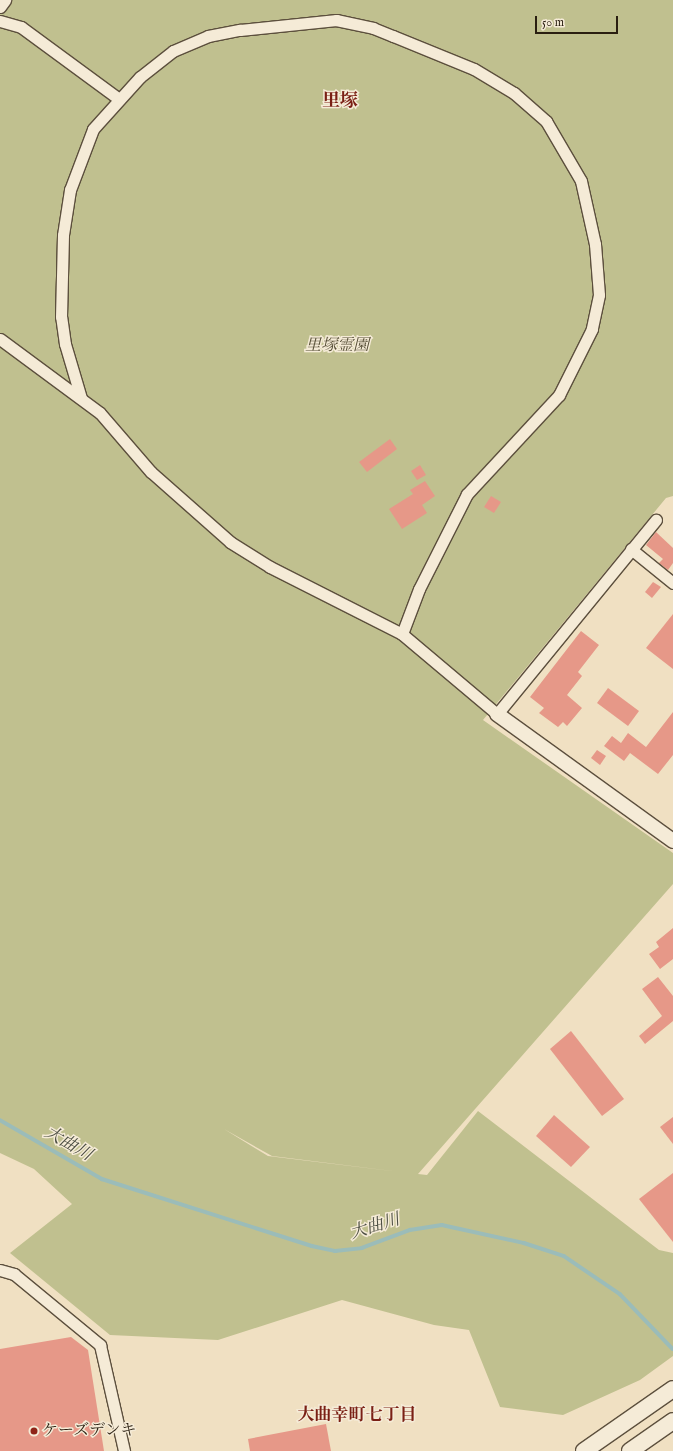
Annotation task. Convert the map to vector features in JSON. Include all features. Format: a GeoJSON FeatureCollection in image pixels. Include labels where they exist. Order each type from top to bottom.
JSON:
{"type":"FeatureCollection","features":[{"type":"Feature","properties":{"kind":"main road"},"geometry":{"type":"LineString","coordinates":[[584,1451],[670,1391]]}},
{"type":"Feature","properties":{"kind":"main road"},"geometry":{"type":"LineString","coordinates":[[630,1451],[673,1421]]}},
{"type":"Feature","properties":{"kind":"street"},"geometry":{"type":"LineString","coordinates":[[0,7],[4,0]]}},
{"type":"Feature","properties":{"kind":"street"},"geometry":{"type":"LineString","coordinates":[[81,398],[65,344],[61,317],[63,235],[70,190],[93,129],[119,99],[173,51],[208,36],[240,30],[336,20],[373,28],[474,69],[533,108],[546,121],[570,159],[581,181],[595,244],[599,295],[592,329],[559,395],[467,494],[419,589],[402,634]]}},
{"type":"Feature","properties":{"kind":"street"},"geometry":{"type":"LineString","coordinates":[[0,21],[21,27],[119,99]]}},
{"type":"Feature","properties":{"kind":"street"},"geometry":{"type":"LineString","coordinates":[[0,338],[100,413],[151,472],[230,542],[270,567],[402,634],[497,714],[673,841]]}},
{"type":"Feature","properties":{"kind":"street"},"geometry":{"type":"LineString","coordinates":[[497,714],[656,520]]}},
{"type":"Feature","properties":{"kind":"street"},"geometry":{"type":"LineString","coordinates":[[631,549],[673,583]]}},
{"type":"Feature","properties":{"kind":"street"},"geometry":{"type":"LineString","coordinates":[[0,1270],[14,1274],[100,1345],[124,1451]]}},
{"type":"Feature","properties":{"kind":"green space","name":"里塚霊園"},"geometry":{"type":"Polygon","coordinates":[[[0,0],[673,0],[673,496],[666,498],[483,720],[673,853],[673,884],[418,1174],[427,1175],[478,1111],[659,1250],[673,1253],[673,1356],[640,1380],[563,1415],[500,1407],[469,1330],[434,1325],[342,1300],[218,1340],[110,1335],[10,1253],[72,1204],[34,1169],[0,1153],[0,0]],[[224,1129],[268,1156],[400,1172],[272,1156],[224,1129]]]}},
{"type":"Feature","properties":{"kind":"building"},"geometry":{"type":"Polygon","coordinates":[[[390,439],[397,449],[367,472],[359,462],[390,439]]]}},
{"type":"Feature","properties":{"kind":"building"},"geometry":{"type":"Polygon","coordinates":[[[420,465],[426,475],[417,480],[411,471],[420,465]]]}},
{"type":"Feature","properties":{"kind":"building"},"geometry":{"type":"Polygon","coordinates":[[[425,481],[435,496],[422,505],[427,513],[402,529],[389,509],[413,494],[410,490],[425,481]]]}},
{"type":"Feature","properties":{"kind":"building"},"geometry":{"type":"Polygon","coordinates":[[[491,496],[501,502],[494,513],[484,507],[491,496]]]}},
{"type":"Feature","properties":{"kind":"building"},"geometry":{"type":"Polygon","coordinates":[[[656,532],[673,548],[673,563],[668,570],[659,563],[663,559],[646,545],[656,532]]]}},
{"type":"Feature","properties":{"kind":"building"},"geometry":{"type":"Polygon","coordinates":[[[653,582],[661,587],[652,598],[645,592],[653,582]]]}},
{"type":"Feature","properties":{"kind":"building"},"geometry":{"type":"Polygon","coordinates":[[[673,614],[673,669],[646,648],[673,614]]]}},
{"type":"Feature","properties":{"kind":"building"},"geometry":{"type":"Polygon","coordinates":[[[581,631],[599,645],[578,672],[582,676],[567,695],[582,708],[567,726],[563,722],[558,727],[539,713],[544,708],[530,697],[581,631]]]}},
{"type":"Feature","properties":{"kind":"building"},"geometry":{"type":"Polygon","coordinates":[[[608,688],[639,711],[628,726],[597,703],[608,688]]]}},
{"type":"Feature","properties":{"kind":"building"},"geometry":{"type":"Polygon","coordinates":[[[673,712],[673,755],[658,774],[630,753],[624,761],[604,746],[612,736],[621,743],[628,733],[646,747],[673,712]]]}},
{"type":"Feature","properties":{"kind":"building"},"geometry":{"type":"Polygon","coordinates":[[[597,750],[606,756],[600,765],[591,758],[597,750]]]}},
{"type":"Feature","properties":{"kind":"building"},"geometry":{"type":"Polygon","coordinates":[[[673,928],[673,959],[660,969],[649,954],[659,947],[656,942],[673,928]]]}},
{"type":"Feature","properties":{"kind":"building"},"geometry":{"type":"Polygon","coordinates":[[[658,977],[673,996],[673,1021],[645,1044],[639,1036],[662,1016],[642,989],[658,977]]]}},
{"type":"Feature","properties":{"kind":"building"},"geometry":{"type":"Polygon","coordinates":[[[571,1031],[624,1099],[602,1116],[550,1049],[571,1031]]]}},
{"type":"Feature","properties":{"kind":"building"},"geometry":{"type":"Polygon","coordinates":[[[554,1115],[590,1147],[571,1167],[536,1136],[554,1115]]]}},
{"type":"Feature","properties":{"kind":"building"},"geometry":{"type":"Polygon","coordinates":[[[673,1117],[673,1144],[660,1127],[673,1117]]]}},
{"type":"Feature","properties":{"kind":"building"},"geometry":{"type":"Polygon","coordinates":[[[673,1173],[673,1242],[639,1199],[673,1173]]]}},
{"type":"Feature","properties":{"kind":"building"},"geometry":{"type":"Polygon","coordinates":[[[71,1337],[88,1350],[104,1451],[0,1451],[0,1349],[71,1337]]]}},
{"type":"Feature","properties":{"kind":"building"},"geometry":{"type":"Polygon","coordinates":[[[326,1424],[331,1451],[250,1451],[248,1439],[326,1424]]]}},
{"type":"Feature","properties":{"kind":"waterway","name":"大曲川"},"geometry":{"type":"LineString","coordinates":[[0,1120],[102,1179],[312,1246],[335,1251],[362,1248],[410,1230],[442,1225],[524,1243],[564,1256],[620,1294],[673,1349]]}},
{"type":"Feature","properties":{"kind":"place","name":"ケーズデンキ"},"geometry":{"type":"Point","coordinates":[34,1431]}},
{"type":"Feature","properties":{"kind":"district","name":"里塚"},"geometry":{"type":"Point","coordinates":[340,102]}},
{"type":"Feature","properties":{"kind":"district","name":"大曲幸町七丁目"},"geometry":{"type":"Point","coordinates":[357,1416]}}]}
